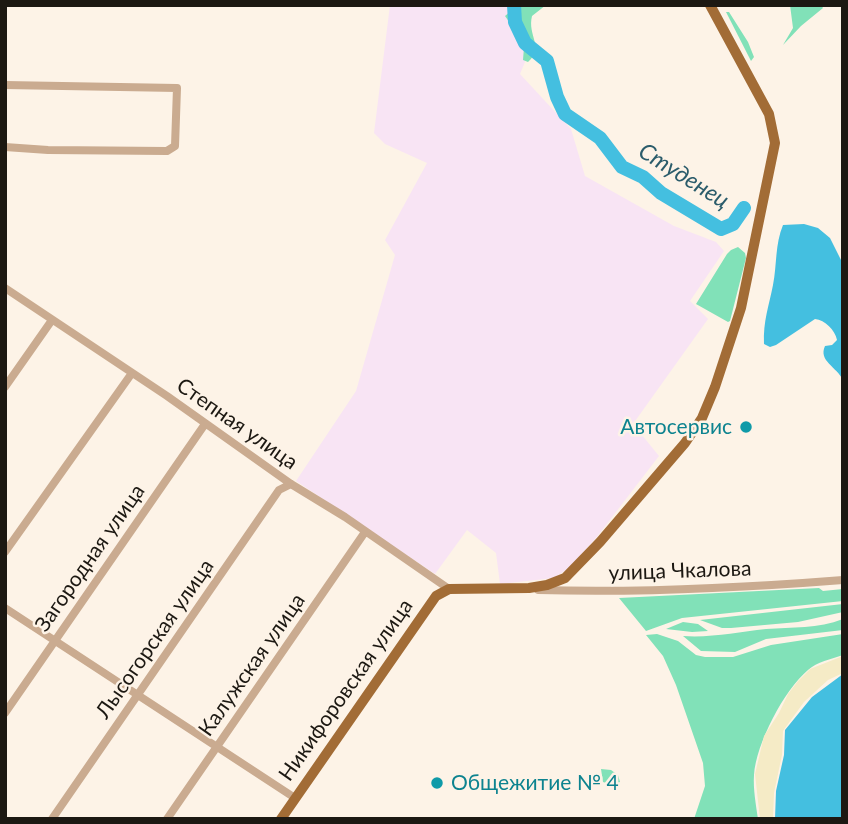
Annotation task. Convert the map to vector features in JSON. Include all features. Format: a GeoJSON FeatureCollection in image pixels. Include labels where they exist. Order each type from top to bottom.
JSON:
{"type":"FeatureCollection","features":[{"type":"Feature","properties":{"kind":"main road"},"geometry":{"type":"LineString","coordinates":[[449,589],[517,589],[555,583],[578,568],[702,418],[741,308],[775,143],[769,114],[710,5]]}},
{"type":"Feature","properties":{"kind":"main road","name":"Никифоровская улица"},"geometry":{"type":"LineString","coordinates":[[281,819],[432,600],[449,589]]}},
{"type":"Feature","properties":{"kind":"street"},"geometry":{"type":"LineString","coordinates":[[5,85],[177,88],[175,146],[167,151],[5,147]]}},
{"type":"Feature","properties":{"kind":"street","name":"Степная улица"},"geometry":{"type":"LineString","coordinates":[[5,288],[449,589]]}},
{"type":"Feature","properties":{"kind":"street"},"geometry":{"type":"LineString","coordinates":[[5,387],[52,320]]}},
{"type":"Feature","properties":{"kind":"street"},"geometry":{"type":"LineString","coordinates":[[5,552],[132,373]]}},
{"type":"Feature","properties":{"kind":"street","name":"Загородная улица"},"geometry":{"type":"LineString","coordinates":[[5,713],[205,424]]}},
{"type":"Feature","properties":{"kind":"street","name":"Лысогорская улица"},"geometry":{"type":"LineString","coordinates":[[52,819],[279,490],[291,484]]}},
{"type":"Feature","properties":{"kind":"street","name":"Калужская улица"},"geometry":{"type":"LineString","coordinates":[[167,819],[365,532]]}},
{"type":"Feature","properties":{"kind":"street","name":"улица Чкалова"},"geometry":{"type":"LineString","coordinates":[[517,589],[639,592],[843,580]]}},
{"type":"Feature","properties":{"kind":"street"},"geometry":{"type":"LineString","coordinates":[[5,608],[295,798]]}},
{"type":"Feature","properties":{"kind":"shaded area"},"geometry":{"type":"Polygon","coordinates":[[[390,5],[514,5],[532,45],[520,74],[571,129],[585,176],[674,226],[716,242],[724,251],[690,301],[708,319],[633,424],[659,456],[596,538],[569,568],[554,578],[500,584],[496,553],[467,530],[435,574],[296,481],[356,391],[395,255],[385,240],[427,163],[385,144],[374,133],[390,5]]]}},
{"type":"Feature","properties":{"kind":"green space"},"geometry":{"type":"Polygon","coordinates":[[[510,5],[546,5],[532,16],[535,51],[528,62],[523,60],[524,47],[519,36],[505,16],[512,10],[510,5]]]}},
{"type":"Feature","properties":{"kind":"green space"},"geometry":{"type":"Polygon","coordinates":[[[790,5],[821,5],[823,8],[783,45],[793,28],[790,5]]]}},
{"type":"Feature","properties":{"kind":"green space"},"geometry":{"type":"Polygon","coordinates":[[[726,12],[729,12],[748,42],[754,57],[751,61],[726,12]]]}},
{"type":"Feature","properties":{"kind":"green space"},"geometry":{"type":"Polygon","coordinates":[[[738,247],[745,253],[746,258],[728,322],[696,304],[727,254],[738,247]]]}},
{"type":"Feature","properties":{"kind":"green space"},"geometry":{"type":"Polygon","coordinates":[[[819,588],[823,591],[843,589],[843,601],[682,618],[646,631],[619,598],[819,588]]]}},
{"type":"Feature","properties":{"kind":"green space"},"geometry":{"type":"Polygon","coordinates":[[[843,604],[843,612],[798,622],[722,628],[700,620],[843,604]]]}},
{"type":"Feature","properties":{"kind":"green space"},"geometry":{"type":"Polygon","coordinates":[[[843,619],[843,630],[766,639],[735,652],[701,651],[683,636],[815,626],[843,619]]]}},
{"type":"Feature","properties":{"kind":"green space"},"geometry":{"type":"Polygon","coordinates":[[[683,622],[698,624],[708,631],[666,629],[683,622]]]}},
{"type":"Feature","properties":{"kind":"green space"},"geometry":{"type":"Polygon","coordinates":[[[657,634],[678,641],[696,655],[733,657],[771,645],[843,634],[843,655],[816,665],[799,679],[781,704],[766,733],[754,775],[758,819],[694,819],[705,786],[703,763],[676,685],[663,656],[646,635],[657,634]]]}},
{"type":"Feature","properties":{"kind":"green space"},"geometry":{"type":"Polygon","coordinates":[[[601,769],[611,770],[618,775],[620,782],[615,786],[603,782],[601,769]]]}},
{"type":"Feature","properties":{"kind":"sand"},"geometry":{"type":"Polygon","coordinates":[[[843,656],[843,673],[828,680],[804,702],[783,731],[773,819],[760,819],[755,774],[764,736],[798,681],[810,669],[843,656]]]}},
{"type":"Feature","properties":{"kind":"water"},"geometry":{"type":"Polygon","coordinates":[[[804,224],[818,228],[830,238],[843,264],[843,380],[824,356],[825,346],[832,345],[837,340],[832,329],[822,321],[815,319],[776,345],[770,347],[764,344],[765,321],[780,232],[783,225],[804,224]]]}},
{"type":"Feature","properties":{"kind":"water"},"geometry":{"type":"Polygon","coordinates":[[[843,674],[843,819],[775,819],[776,791],[784,755],[785,730],[812,697],[843,674]]]}},
{"type":"Feature","properties":{"kind":"waterway","name":"Студенец"},"geometry":{"type":"LineString","coordinates":[[514,5],[515,22],[525,43],[547,61],[557,97],[565,114],[600,138],[622,167],[643,177],[661,193],[721,229],[733,224],[744,208]]}},
{"type":"Feature","properties":{"kind":"place","name":"Автосервис"},"geometry":{"type":"Point","coordinates":[746,427]}},
{"type":"Feature","properties":{"kind":"place","name":"Общежитие № 4"},"geometry":{"type":"Point","coordinates":[437,783]}}]}
